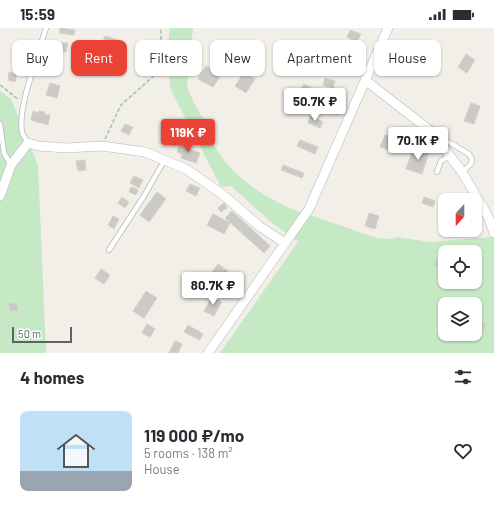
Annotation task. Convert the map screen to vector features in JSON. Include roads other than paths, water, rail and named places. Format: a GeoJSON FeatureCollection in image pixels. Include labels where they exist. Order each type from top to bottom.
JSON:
{"type":"FeatureCollection","features":[{"type":"Feature","properties":{"kind":"street"},"geometry":{"type":"LineString","coordinates":[[208,353],[309,209],[388,28]]}},
{"type":"Feature","properties":{"kind":"street"},"geometry":{"type":"LineString","coordinates":[[365,80],[432,132],[462,172],[488,216],[494,233]]}},
{"type":"Feature","properties":{"kind":"street"},"geometry":{"type":"LineString","coordinates":[[0,193],[11,165],[28,143],[38,146],[66,148],[102,146],[145,152],[186,169],[222,194],[259,226],[285,243]]}},
{"type":"Feature","properties":{"kind":"lane"},"geometry":{"type":"LineString","coordinates":[[28,143],[23,136],[22,108],[46,28]]}},
{"type":"Feature","properties":{"kind":"lane"},"geometry":{"type":"LineString","coordinates":[[0,124],[4,153],[11,165]]}},
{"type":"Feature","properties":{"kind":"lane"},"geometry":{"type":"LineString","coordinates":[[432,132],[469,154],[472,159],[471,164],[462,172]]}},
{"type":"Feature","properties":{"kind":"lane"},"geometry":{"type":"LineString","coordinates":[[437,172],[441,161],[450,156]]}},
{"type":"Feature","properties":{"kind":"lane"},"geometry":{"type":"LineString","coordinates":[[109,250],[144,196],[164,161]]}}]}
